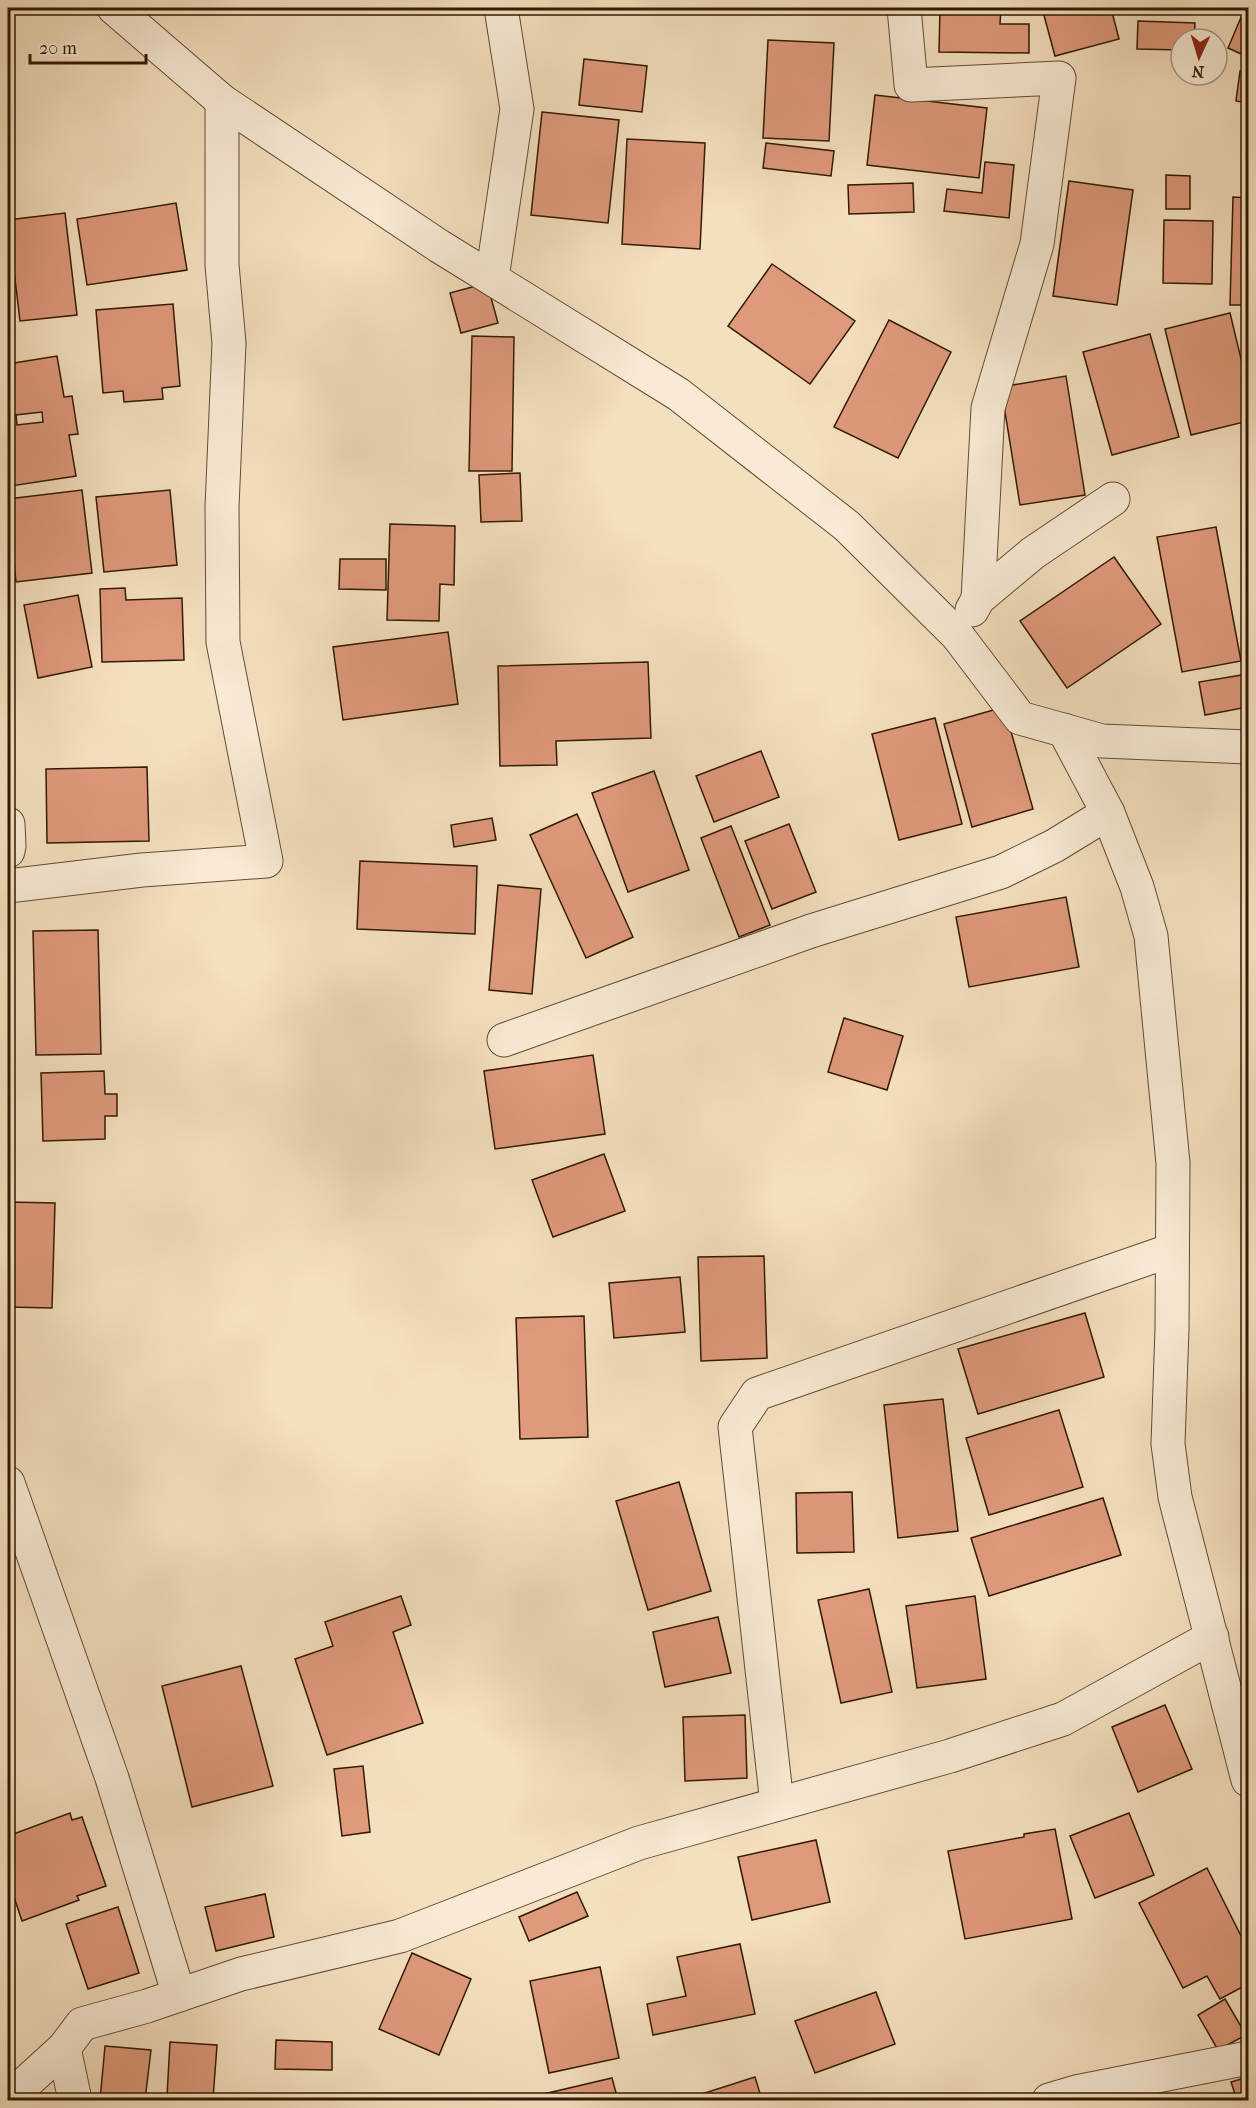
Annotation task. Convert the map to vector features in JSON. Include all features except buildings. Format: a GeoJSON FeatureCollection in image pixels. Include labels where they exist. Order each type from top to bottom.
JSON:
{"type":"FeatureCollection","features":[{"type":"Feature","properties":{"kind":"street"},"geometry":{"type":"LineString","coordinates":[[114,8],[222,101],[440,246],[678,394],[847,526],[957,634],[1020,718],[1102,741],[1248,747]]}},
{"type":"Feature","properties":{"kind":"street"},"geometry":{"type":"LineString","coordinates":[[492,278],[517,109],[501,8]]}},
{"type":"Feature","properties":{"kind":"street"},"geometry":{"type":"LineString","coordinates":[[904,8],[911,85],[1059,78],[1037,244],[988,408],[978,599]]}},
{"type":"Feature","properties":{"kind":"street"},"geometry":{"type":"LineString","coordinates":[[8,886],[142,870],[266,861],[223,642],[222,507],[229,343],[222,265],[222,101]]}},
{"type":"Feature","properties":{"kind":"street"},"geometry":{"type":"LineString","coordinates":[[957,634],[978,599],[1033,553],[1113,499]]}},
{"type":"Feature","properties":{"kind":"street"},"geometry":{"type":"LineString","coordinates":[[1064,730],[1103,805],[1137,887],[1151,936],[1173,1163],[1172,1329],[1168,1444],[1175,1497],[1212,1637],[1244,1741],[1248,1780]]}},
{"type":"Feature","properties":{"kind":"street"},"geometry":{"type":"LineString","coordinates":[[1102,741],[1103,805]]}},
{"type":"Feature","properties":{"kind":"street"},"geometry":{"type":"LineString","coordinates":[[504,1040],[811,931],[1001,872],[1054,846],[1103,805]]}},
{"type":"Feature","properties":{"kind":"street"},"geometry":{"type":"LineString","coordinates":[[8,824],[8,850]]}},
{"type":"Feature","properties":{"kind":"street"},"geometry":{"type":"LineString","coordinates":[[777,1804],[735,1427],[757,1394],[1172,1250]]}},
{"type":"Feature","properties":{"kind":"street"},"geometry":{"type":"LineString","coordinates":[[8,1483],[112,1778],[179,1995]]}},
{"type":"Feature","properties":{"kind":"street"},"geometry":{"type":"LineString","coordinates":[[8,2099],[64,2048],[82,2024],[241,1974],[400,1936],[639,1843],[950,1756],[1063,1719],[1212,1637]]}},
{"type":"Feature","properties":{"kind":"street"},"geometry":{"type":"LineString","coordinates":[[64,2048],[75,2100]]}},
{"type":"Feature","properties":{"kind":"street"},"geometry":{"type":"LineString","coordinates":[[1049,2100],[1076,2092],[1248,2058]]}}]}
